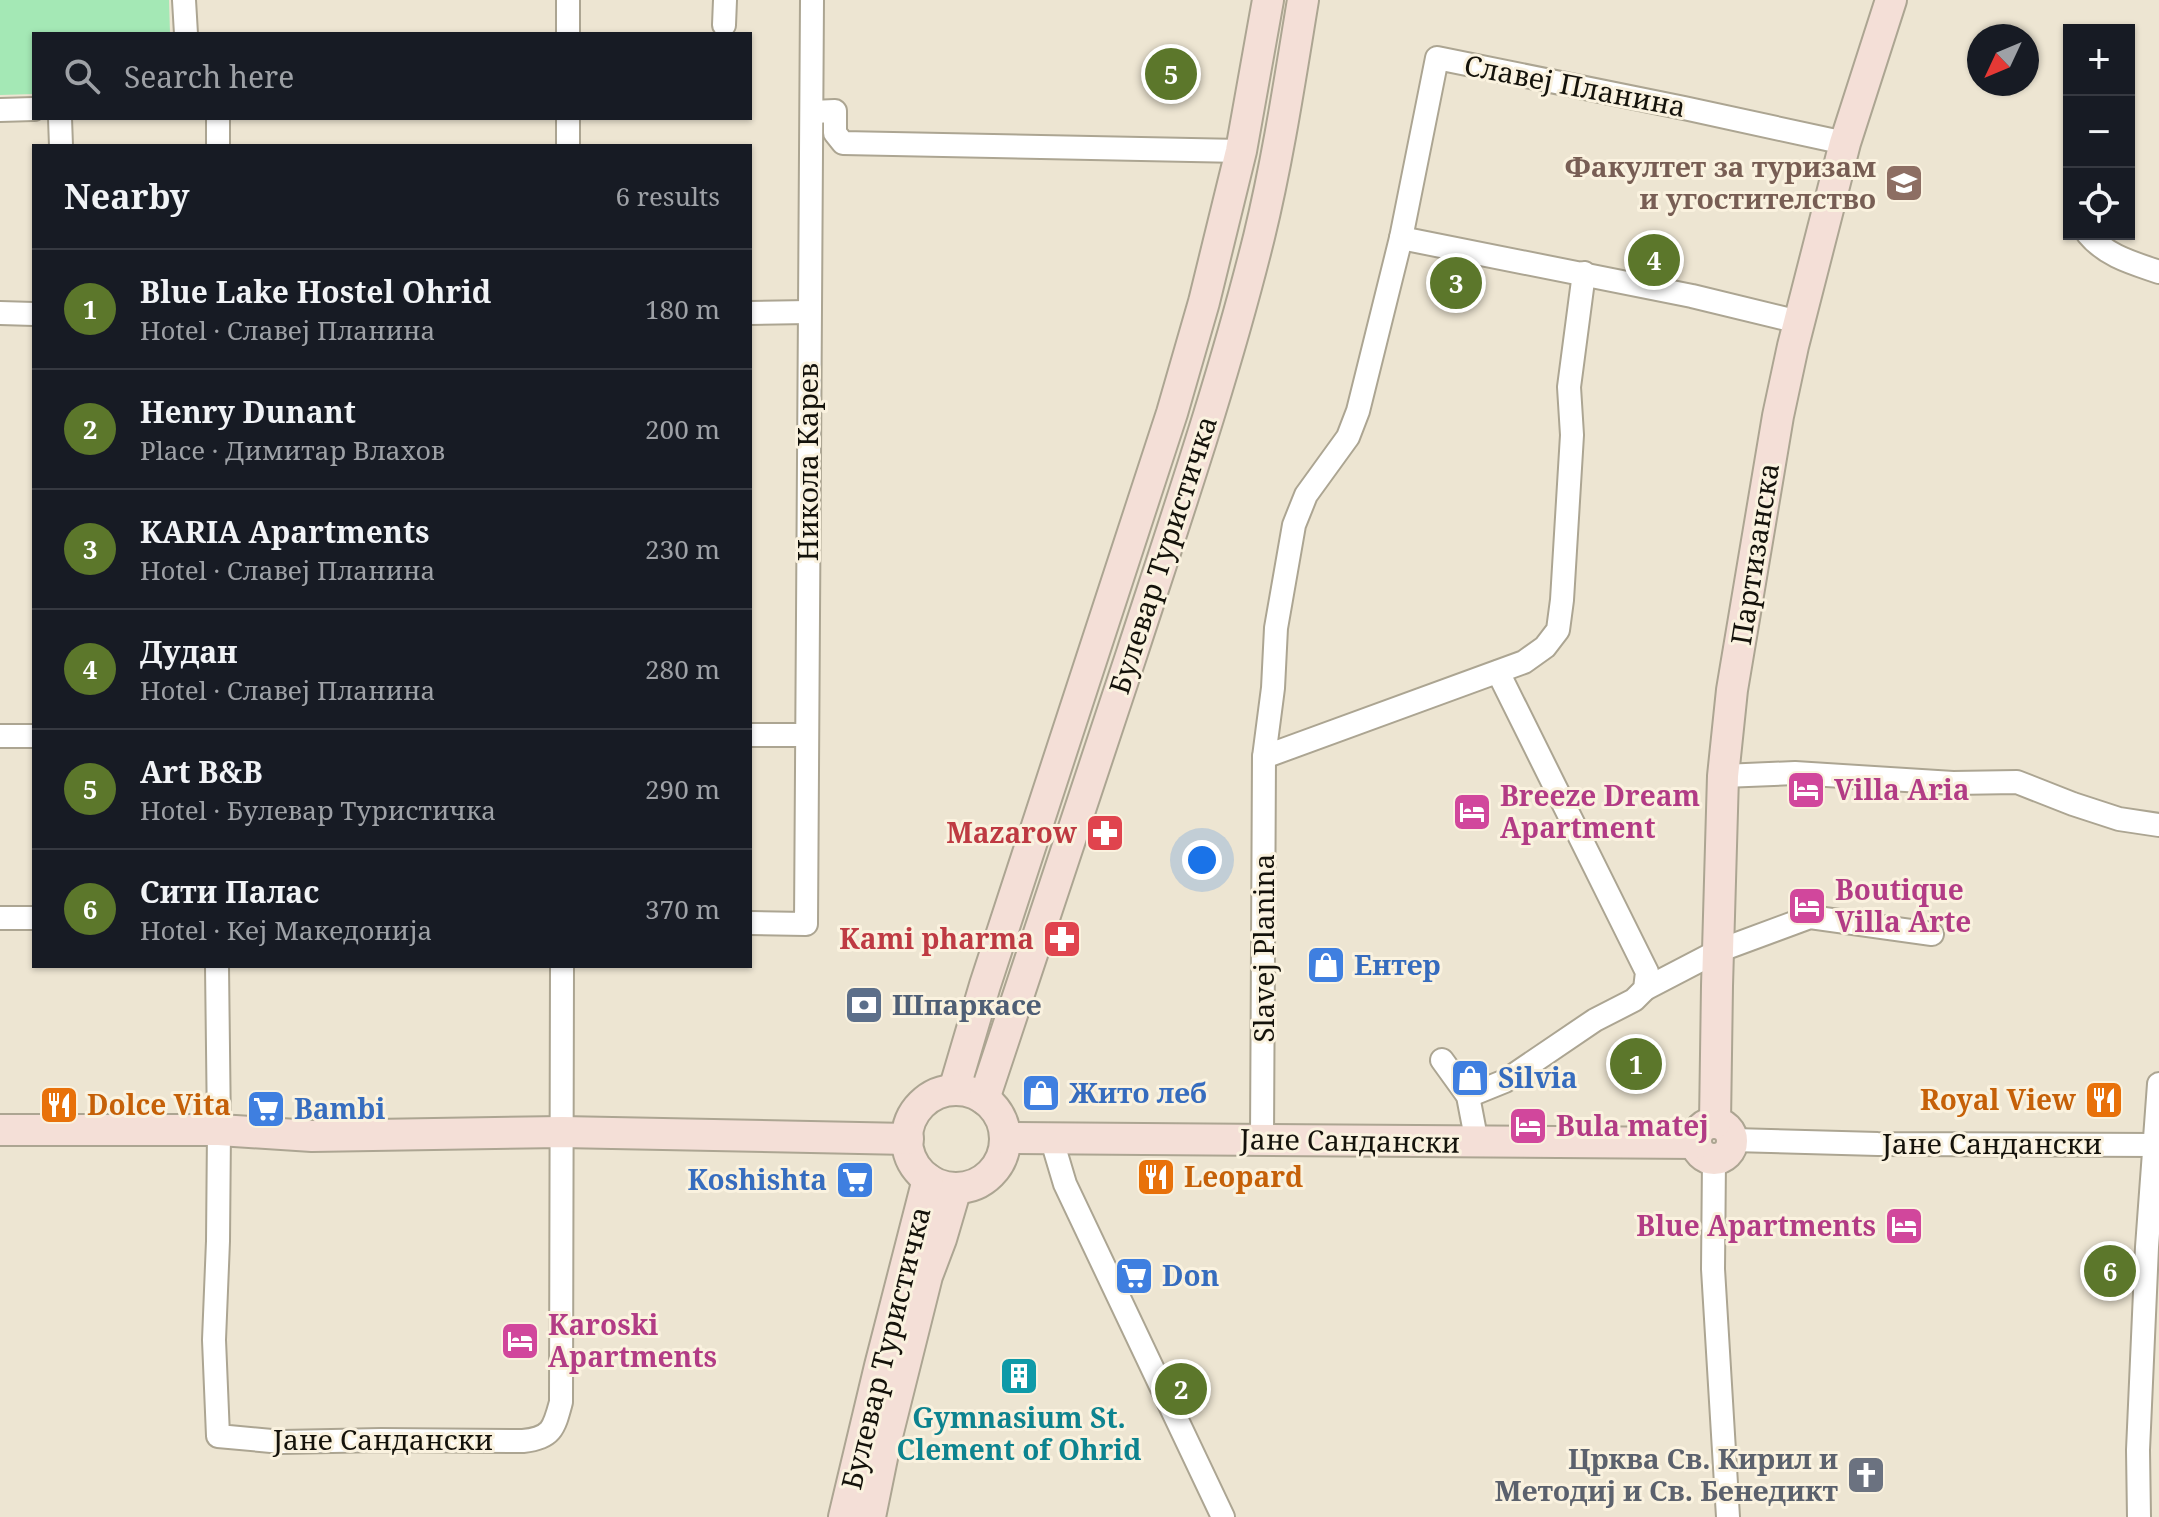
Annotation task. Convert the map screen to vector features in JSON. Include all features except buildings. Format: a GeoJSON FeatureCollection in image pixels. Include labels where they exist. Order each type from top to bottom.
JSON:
{"type":"FeatureCollection","features":[{"type":"Feature","properties":{"kind":"main road","name":"Булевар Туристичка"},"geometry":{"type":"LineString","coordinates":[[954,1090],[985,985],[1172,413],[1204,302],[1241,151],[1268,0]]}},
{"type":"Feature","properties":{"kind":"main road","name":"Булевар Туристичка"},"geometry":{"type":"LineString","coordinates":[[984,1099],[1083,807],[1237,321],[1277,154],[1303,0]]}},
{"type":"Feature","properties":{"kind":"main road","name":"Партизанска"},"geometry":{"type":"LineString","coordinates":[[1715,1141],[1723,776],[1732,690],[1778,416],[1799,322],[1845,143],[1887,1]]}},
{"type":"Feature","properties":{"kind":"main road"},"geometry":{"type":"LineString","coordinates":[[954,1090],[984,1099],[995,1109],[1004,1127],[1005,1138],[999,1164],[986,1179],[969,1187],[942,1184],[917,1169],[908,1152],[907,1133],[914,1114],[926,1100],[954,1090]]}},
{"type":"Feature","properties":{"kind":"main road"},"geometry":{"type":"LineString","coordinates":[[0,1130],[219,1130],[312,1136],[562,1132],[908,1139]]}},
{"type":"Feature","properties":{"kind":"main road","name":"Јане Сандански"},"geometry":{"type":"LineString","coordinates":[[1005,1138],[1477,1143],[1715,1141]]}},
{"type":"Feature","properties":{"kind":"main road","name":"Булевар Туристичка"},"geometry":{"type":"LineString","coordinates":[[844,1517],[887,1337],[942,1184]]}},
{"type":"Feature","properties":{"kind":"main road","name":"Булевар Туристичка"},"geometry":{"type":"LineString","coordinates":[[870,1517],[927,1276],[941,1239],[942,1184]]}},
{"type":"Feature","properties":{"kind":"street"},"geometry":{"type":"LineString","coordinates":[[184,0],[186,32]]}},
{"type":"Feature","properties":{"kind":"street"},"geometry":{"type":"LineString","coordinates":[[568,0],[568,32]]}},
{"type":"Feature","properties":{"kind":"street"},"geometry":{"type":"LineString","coordinates":[[724,25],[725,0]]}},
{"type":"Feature","properties":{"kind":"street","name":"Никола Карев"},"geometry":{"type":"LineString","coordinates":[[752,923],[806,924],[812,0]]}},
{"type":"Feature","properties":{"kind":"street","name":"Славеј Планина"},"geometry":{"type":"LineString","coordinates":[[1264,757],[1273,688],[1276,628],[1294,525],[1306,495],[1348,437],[1358,411],[1401,238],[1437,58],[1845,143]]}},
{"type":"Feature","properties":{"kind":"street"},"geometry":{"type":"LineString","coordinates":[[0,110],[32,109]]}},
{"type":"Feature","properties":{"kind":"street"},"geometry":{"type":"LineString","coordinates":[[812,112],[835,111],[835,133],[843,143],[1241,151]]}},
{"type":"Feature","properties":{"kind":"street"},"geometry":{"type":"LineString","coordinates":[[60,120],[61,144]]}},
{"type":"Feature","properties":{"kind":"street"},"geometry":{"type":"LineString","coordinates":[[218,120],[218,144]]}},
{"type":"Feature","properties":{"kind":"street"},"geometry":{"type":"LineString","coordinates":[[568,120],[568,144]]}},
{"type":"Feature","properties":{"kind":"street"},"geometry":{"type":"LineString","coordinates":[[1401,238],[1584,273],[1799,322]]}},
{"type":"Feature","properties":{"kind":"street"},"geometry":{"type":"LineString","coordinates":[[2093,240],[2112,255],[2159,272]]}},
{"type":"Feature","properties":{"kind":"street"},"geometry":{"type":"LineString","coordinates":[[1264,757],[1524,662],[1545,647],[1558,630],[1572,435],[1569,387],[1584,273]]}},
{"type":"Feature","properties":{"kind":"street"},"geometry":{"type":"LineString","coordinates":[[752,313],[809,312]]}},
{"type":"Feature","properties":{"kind":"street"},"geometry":{"type":"LineString","coordinates":[[0,313],[32,314]]}},
{"type":"Feature","properties":{"kind":"street"},"geometry":{"type":"LineString","coordinates":[[1498,672],[1647,972],[1645,989]]}},
{"type":"Feature","properties":{"kind":"street"},"geometry":{"type":"LineString","coordinates":[[752,735],[807,735]]}},
{"type":"Feature","properties":{"kind":"street"},"geometry":{"type":"LineString","coordinates":[[0,736],[32,736]]}},
{"type":"Feature","properties":{"kind":"street","name":"Slavej Planina"},"geometry":{"type":"LineString","coordinates":[[1262,1140],[1264,757]]}},
{"type":"Feature","properties":{"kind":"street"},"geometry":{"type":"LineString","coordinates":[[1723,776],[1795,773],[1953,783],[2017,782],[2119,819],[2159,825]]}},
{"type":"Feature","properties":{"kind":"street"},"geometry":{"type":"LineString","coordinates":[[1468,1096],[1505,1081],[1595,1020],[1634,1000],[1645,989],[1718,951],[1810,917],[1932,934]]}},
{"type":"Feature","properties":{"kind":"street"},"geometry":{"type":"LineString","coordinates":[[0,918],[32,918]]}},
{"type":"Feature","properties":{"kind":"street"},"geometry":{"type":"LineString","coordinates":[[217,968],[219,1130]]}},
{"type":"Feature","properties":{"kind":"street"},"geometry":{"type":"LineString","coordinates":[[562,968],[562,1132]]}},
{"type":"Feature","properties":{"kind":"street"},"geometry":{"type":"LineString","coordinates":[[1442,1060],[1468,1096],[1477,1143]]}},
{"type":"Feature","properties":{"kind":"street"},"geometry":{"type":"LineString","coordinates":[[2139,1517],[2138,1450],[2146,1262],[2159,1084]]}},
{"type":"Feature","properties":{"kind":"street","name":"Јане Сандански"},"geometry":{"type":"LineString","coordinates":[[219,1130],[214,1340],[218,1436],[282,1442],[523,1441],[539,1439],[551,1431],[561,1402],[562,1132]]}},
{"type":"Feature","properties":{"kind":"street"},"geometry":{"type":"LineString","coordinates":[[1051,1137],[1065,1184],[1223,1517]]}},
{"type":"Feature","properties":{"kind":"street","name":"Јане Сандански"},"geometry":{"type":"LineString","coordinates":[[1715,1141],[2156,1145]]}},
{"type":"Feature","properties":{"kind":"street","name":"Партизанска"},"geometry":{"type":"LineString","coordinates":[[1715,1141],[1713,1269],[1728,1517]]}},
{"type":"Feature","properties":{"kind":"green space"},"geometry":{"type":"Polygon","coordinates":[[[0,0],[169,0],[170,32],[32,32],[32,94],[0,95],[0,0]]]}},
{"type":"Feature","properties":{"kind":"place","name":"Art B&B"},"geometry":{"type":"Point","coordinates":[1171,74]}},
{"type":"Feature","properties":{"kind":"place","name":"Факултет за туризам и угостителство"},"geometry":{"type":"Point","coordinates":[1904,183]}},
{"type":"Feature","properties":{"kind":"place","name":"Дудан"},"geometry":{"type":"Point","coordinates":[1654,260]}},
{"type":"Feature","properties":{"kind":"place","name":"KARIA Apartments"},"geometry":{"type":"Point","coordinates":[1456,283]}},
{"type":"Feature","properties":{"kind":"place","name":"Villa Aria"},"geometry":{"type":"Point","coordinates":[1806,790]}},
{"type":"Feature","properties":{"kind":"place","name":"Breeze Dream Apartment"},"geometry":{"type":"Point","coordinates":[1472,812]}},
{"type":"Feature","properties":{"kind":"place","name":"Mazarow"},"geometry":{"type":"Point","coordinates":[1105,833]}},
{"type":"Feature","properties":{"kind":"place","name":"Boutique Villa Arte"},"geometry":{"type":"Point","coordinates":[1807,906]}},
{"type":"Feature","properties":{"kind":"place","name":"Kami pharma"},"geometry":{"type":"Point","coordinates":[1062,939]}},
{"type":"Feature","properties":{"kind":"place","name":"Ентер"},"geometry":{"type":"Point","coordinates":[1326,965]}},
{"type":"Feature","properties":{"kind":"place","name":"Шпаркасе"},"geometry":{"type":"Point","coordinates":[864,1005]}},
{"type":"Feature","properties":{"kind":"place","name":"Blue Lake Hostel Ohrid"},"geometry":{"type":"Point","coordinates":[1636,1064]}},
{"type":"Feature","properties":{"kind":"place","name":"Silvia"},"geometry":{"type":"Point","coordinates":[1470,1078]}},
{"type":"Feature","properties":{"kind":"place","name":"Жито леб"},"geometry":{"type":"Point","coordinates":[1041,1093]}},
{"type":"Feature","properties":{"kind":"place","name":"Royal View"},"geometry":{"type":"Point","coordinates":[2104,1100]}},
{"type":"Feature","properties":{"kind":"place","name":"Dolce Vita"},"geometry":{"type":"Point","coordinates":[59,1105]}},
{"type":"Feature","properties":{"kind":"place","name":"Bambi"},"geometry":{"type":"Point","coordinates":[266,1109]}},
{"type":"Feature","properties":{"kind":"place","name":"Bula matej"},"geometry":{"type":"Point","coordinates":[1528,1126]}},
{"type":"Feature","properties":{"kind":"place","name":"Leopard"},"geometry":{"type":"Point","coordinates":[1156,1177]}},
{"type":"Feature","properties":{"kind":"place","name":"Koshishta"},"geometry":{"type":"Point","coordinates":[855,1180]}},
{"type":"Feature","properties":{"kind":"place","name":"Blue Apartments"},"geometry":{"type":"Point","coordinates":[1904,1226]}},
{"type":"Feature","properties":{"kind":"place","name":"Сити Палас"},"geometry":{"type":"Point","coordinates":[2110,1271]}},
{"type":"Feature","properties":{"kind":"place","name":"Don"},"geometry":{"type":"Point","coordinates":[1134,1276]}},
{"type":"Feature","properties":{"kind":"place","name":"Karoski Apartments"},"geometry":{"type":"Point","coordinates":[520,1341]}},
{"type":"Feature","properties":{"kind":"place","name":"Gymnasium St. Clement of Ohrid"},"geometry":{"type":"Point","coordinates":[1019,1376]}},
{"type":"Feature","properties":{"kind":"place","name":"Henry Dunant"},"geometry":{"type":"Point","coordinates":[1181,1389]}},
{"type":"Feature","properties":{"kind":"place","name":"Црква Св. Кирил и Методиј и Св. Бенедикт"},"geometry":{"type":"Point","coordinates":[1866,1475]}}]}
